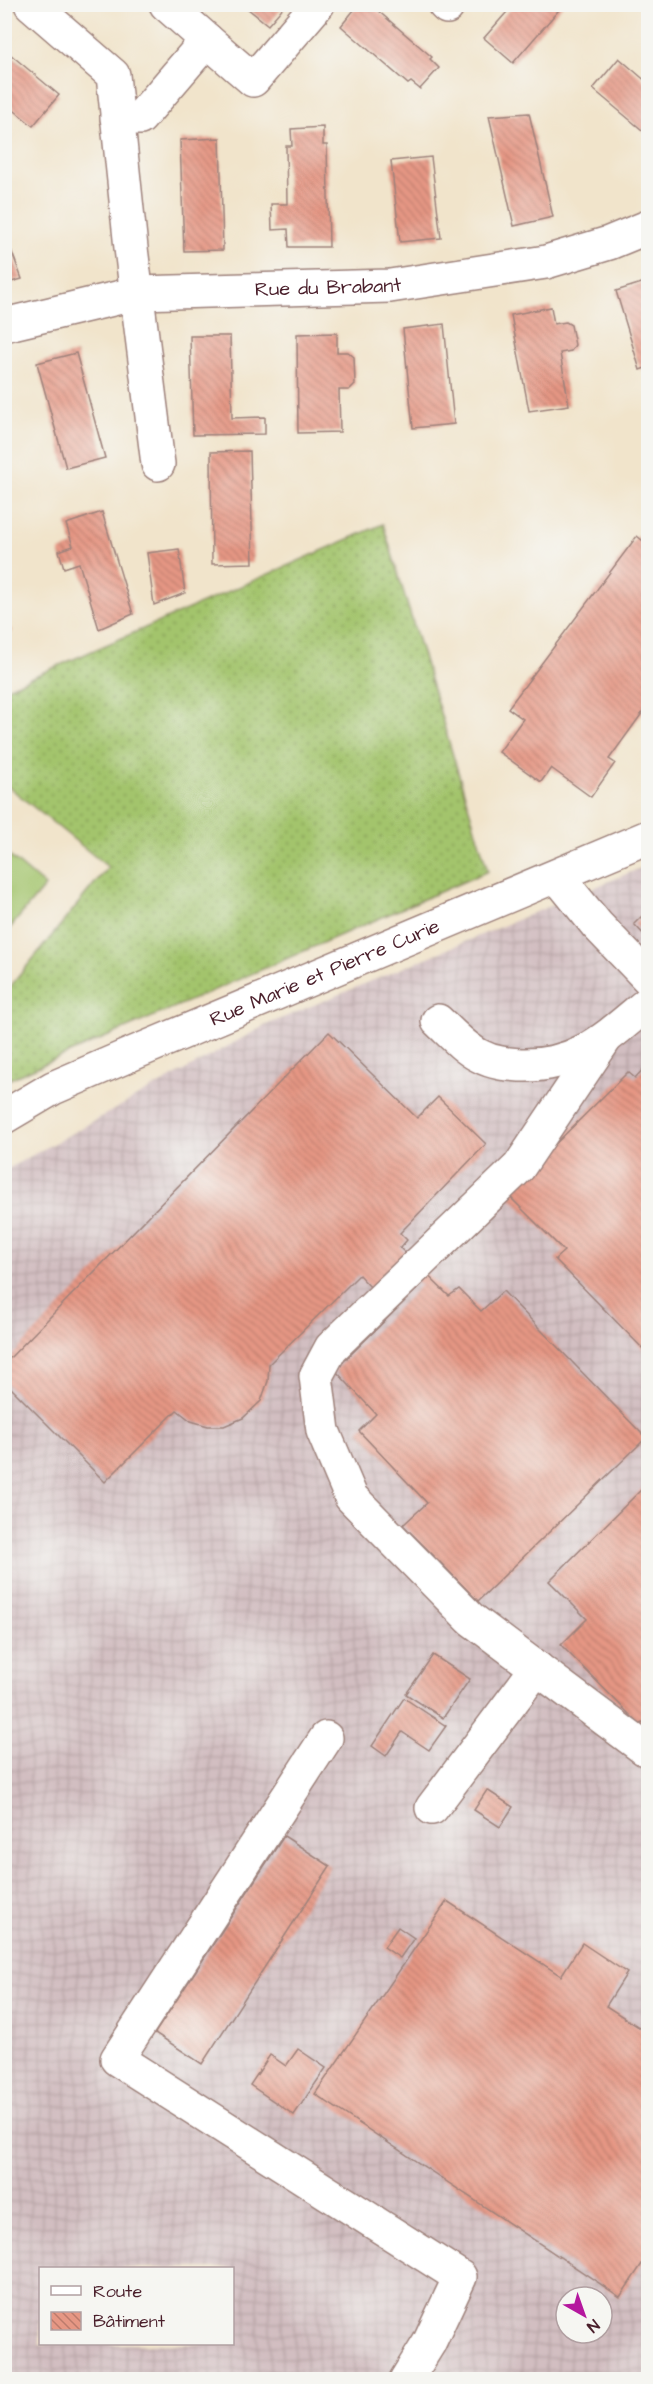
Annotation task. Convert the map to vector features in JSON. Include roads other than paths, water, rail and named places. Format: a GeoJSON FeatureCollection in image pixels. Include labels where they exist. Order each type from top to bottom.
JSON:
{"type":"FeatureCollection","features":[{"type":"Feature","properties":{"kind":"street"},"geometry":{"type":"LineString","coordinates":[[31,4],[113,75],[158,464]]}},
{"type":"Feature","properties":{"kind":"street"},"geometry":{"type":"LineString","coordinates":[[166,4],[253,80],[318,4]]}},
{"type":"Feature","properties":{"kind":"street"},"geometry":{"type":"LineString","coordinates":[[117,118],[140,118],[207,40]]}},
{"type":"Feature","properties":{"kind":"street","name":"Rue du Brabant"},"geometry":{"type":"LineString","coordinates":[[4,325],[138,293],[390,286],[546,262],[609,243],[648,227]]}},
{"type":"Feature","properties":{"kind":"street","name":"Rue Marie et Pierre Curie"},"geometry":{"type":"LineString","coordinates":[[4,1117],[73,1079],[648,837]]}},
{"type":"Feature","properties":{"kind":"street"},"geometry":{"type":"LineString","coordinates":[[557,876],[597,925],[648,978]]}},
{"type":"Feature","properties":{"kind":"street"},"geometry":{"type":"LineString","coordinates":[[438,1021],[466,1048],[482,1057],[502,1064],[555,1063],[579,1056],[605,1039],[648,1002]]}},
{"type":"Feature","properties":{"kind":"street"},"geometry":{"type":"LineString","coordinates":[[605,1039],[519,1167],[331,1348],[316,1376],[323,1431],[351,1497],[471,1619],[645,1749],[648,1745]]}},
{"type":"Feature","properties":{"kind":"street"},"geometry":{"type":"LineString","coordinates":[[432,1808],[537,1668]]}},
{"type":"Feature","properties":{"kind":"street"},"geometry":{"type":"LineString","coordinates":[[326,1738],[117,2059],[460,2277],[429,2343],[406,2379]]}}]}
